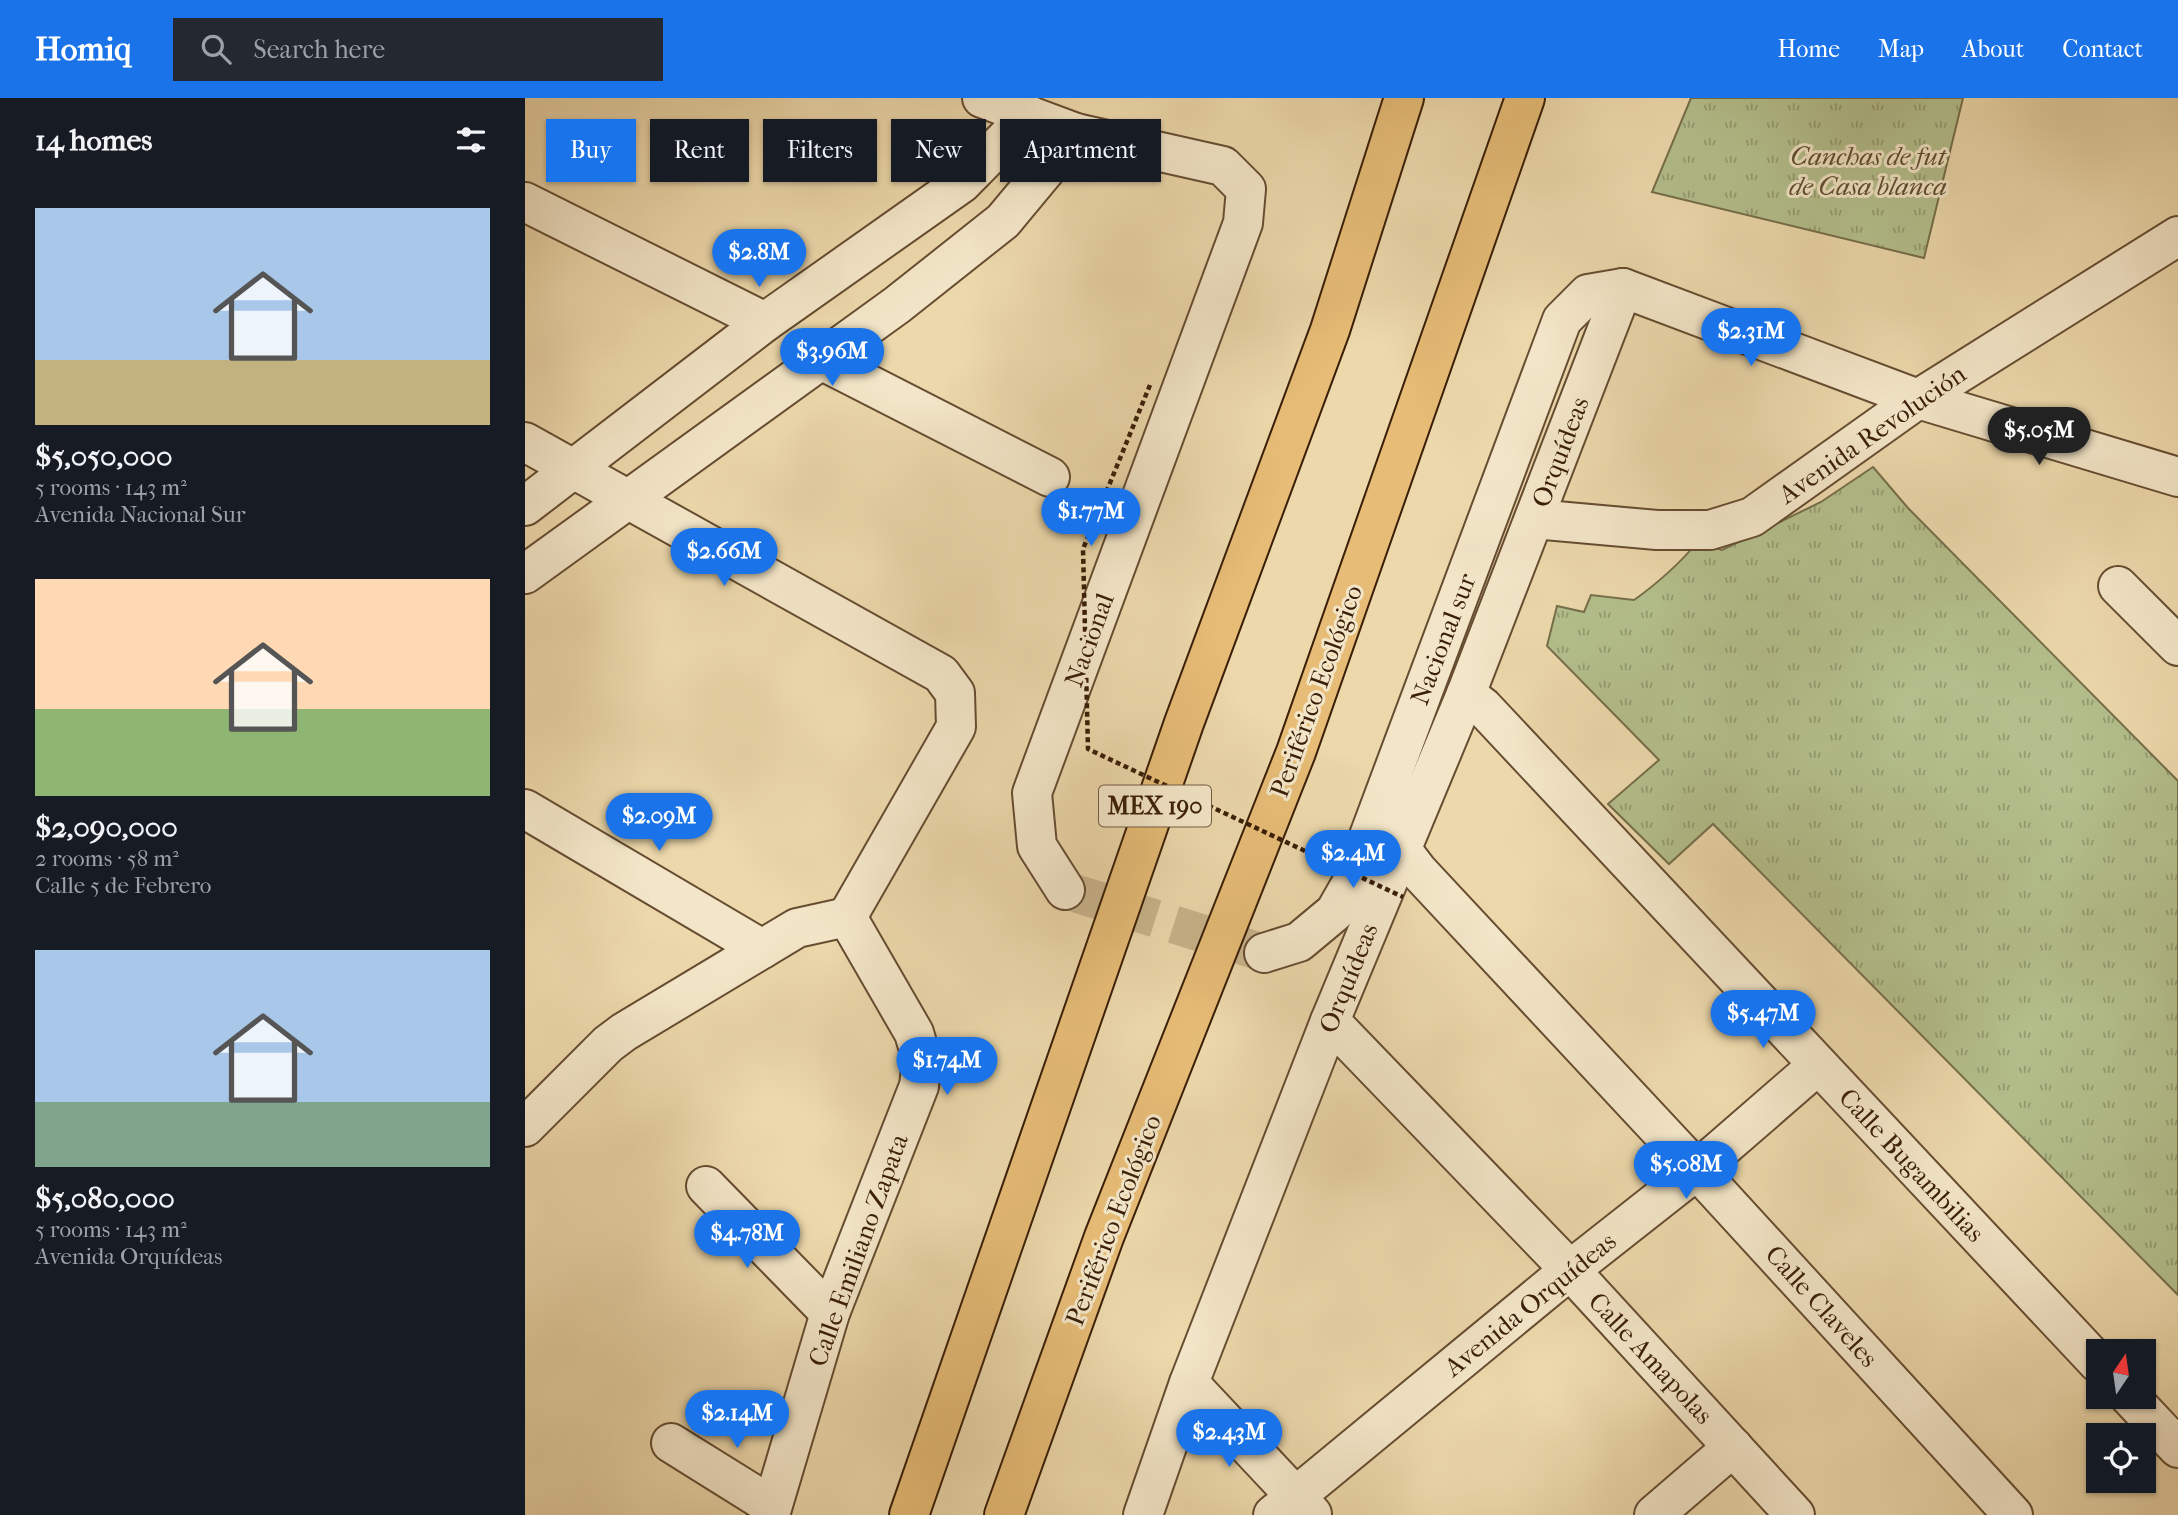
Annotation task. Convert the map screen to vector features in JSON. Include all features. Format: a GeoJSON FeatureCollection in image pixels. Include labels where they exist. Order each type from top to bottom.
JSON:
{"type":"FeatureCollection","features":[{"type":"Feature","properties":{"kind":"highway"},"geometry":{"type":"LineString","coordinates":[[1330,330],[1383,98]]}},
{"type":"Feature","properties":{"kind":"highway","name":"MEX 190"},"geometry":{"type":"LineString","coordinates":[[909,1515],[1184,723],[1330,330],[1404,98]]}},
{"type":"Feature","properties":{"kind":"highway","name":"Periférico Ecológico"},"geometry":{"type":"LineString","coordinates":[[1004,1515],[1104,1237],[1296,752],[1525,98]]}},
{"type":"Feature","properties":{"kind":"street"},"geometry":{"type":"LineString","coordinates":[[982,98],[1039,119]]}},
{"type":"Feature","properties":{"kind":"street"},"geometry":{"type":"LineString","coordinates":[[525,506],[765,322],[962,183],[1029,115]]}},
{"type":"Feature","properties":{"kind":"street","name":"Nacional"},"geometry":{"type":"LineString","coordinates":[[1065,890],[1037,846],[1032,793],[1243,223],[1246,189],[1223,166],[1161,152]]}},
{"type":"Feature","properties":{"kind":"street"},"geometry":{"type":"LineString","coordinates":[[525,574],[897,305],[1003,220],[1035,182]]}},
{"type":"Feature","properties":{"kind":"street"},"geometry":{"type":"LineString","coordinates":[[525,202],[765,322]]}},
{"type":"Feature","properties":{"kind":"street","name":"Avenida Revolución"},"geometry":{"type":"LineString","coordinates":[[1534,519],[1657,530],[1710,530],[1752,517],[1918,399],[2178,236]]}},
{"type":"Feature","properties":{"kind":"street"},"geometry":{"type":"LineString","coordinates":[[1606,291],[1918,399],[2178,477]]}},
{"type":"Feature","properties":{"kind":"street","name":"Orquídeas"},"geometry":{"type":"LineString","coordinates":[[1143,1515],[1189,1383],[1330,1021],[1466,694],[1534,519],[1606,291]]}},
{"type":"Feature","properties":{"kind":"street","name":"Nacional sur"},"geometry":{"type":"LineString","coordinates":[[1264,953],[1299,942],[1335,912],[1351,884],[1562,320],[1606,291]]}},
{"type":"Feature","properties":{"kind":"street"},"geometry":{"type":"LineString","coordinates":[[821,360],[1051,477]]}},
{"type":"Feature","properties":{"kind":"street"},"geometry":{"type":"LineString","coordinates":[[525,442],[941,674],[955,693],[956,727],[847,917],[797,928],[608,1044],[525,1127]]}},
{"type":"Feature","properties":{"kind":"street"},"geometry":{"type":"LineString","coordinates":[[2118,586],[2178,646]]}},
{"type":"Feature","properties":{"kind":"street","name":"Calle Bugambilias"},"geometry":{"type":"LineString","coordinates":[[1466,694],[1483,707],[2086,1350]]}},
{"type":"Feature","properties":{"kind":"street"},"geometry":{"type":"LineString","coordinates":[[525,809],[762,949]]}},
{"type":"Feature","properties":{"kind":"street","name":"Calle Claveles"},"geometry":{"type":"LineString","coordinates":[[1402,850],[1418,871],[2013,1515]]}},
{"type":"Feature","properties":{"kind":"street","name":"Calle Emiliano Zapata"},"geometry":{"type":"LineString","coordinates":[[771,1511],[830,1313],[919,1086],[922,1060],[914,1033],[847,917]]}},
{"type":"Feature","properties":{"kind":"street","name":"Calle Amapolas"},"geometry":{"type":"LineString","coordinates":[[1330,1021],[1570,1270],[1795,1515]]}},
{"type":"Feature","properties":{"kind":"street","name":"Avenida Orquídeas"},"geometry":{"type":"LineString","coordinates":[[1294,1509],[1570,1270],[1697,1170],[1818,1065]]}},
{"type":"Feature","properties":{"kind":"street"},"geometry":{"type":"LineString","coordinates":[[706,1186],[830,1313]]}},
{"type":"Feature","properties":{"kind":"street"},"geometry":{"type":"LineString","coordinates":[[1189,1383],[1294,1509]]}},
{"type":"Feature","properties":{"kind":"street"},"geometry":{"type":"LineString","coordinates":[[2141,1409],[2178,1448]]}},
{"type":"Feature","properties":{"kind":"street"},"geometry":{"type":"LineString","coordinates":[[671,1443],[771,1511]]}},
{"type":"Feature","properties":{"kind":"street"},"geometry":{"type":"LineString","coordinates":[[1654,1515],[1733,1447]]}},
{"type":"Feature","properties":{"kind":"path"},"geometry":{"type":"LineString","coordinates":[[1150,385],[1083,549],[1089,749],[1403,897]]}},
{"type":"Feature","properties":{"kind":"green space","name":"Canchas de fut de Casa blanca"},"geometry":{"type":"Polygon","coordinates":[[[1691,98],[1963,98],[1924,258],[1652,192],[1691,98]]]}},
{"type":"Feature","properties":{"kind":"green space"},"geometry":{"type":"Polygon","coordinates":[[[1873,467],[1908,508],[2178,781],[2178,1295],[1713,824],[1669,864],[1608,804],[1659,760],[1547,646],[1557,606],[1584,612],[1591,595],[1634,600],[1668,573],[1697,542],[1722,550],[1821,502],[1873,467]]]}},
{"type":"Feature","properties":{"kind":"tunnel"},"geometry":{"type":"LineString","coordinates":[[1065,890],[1264,953]]}}]}
